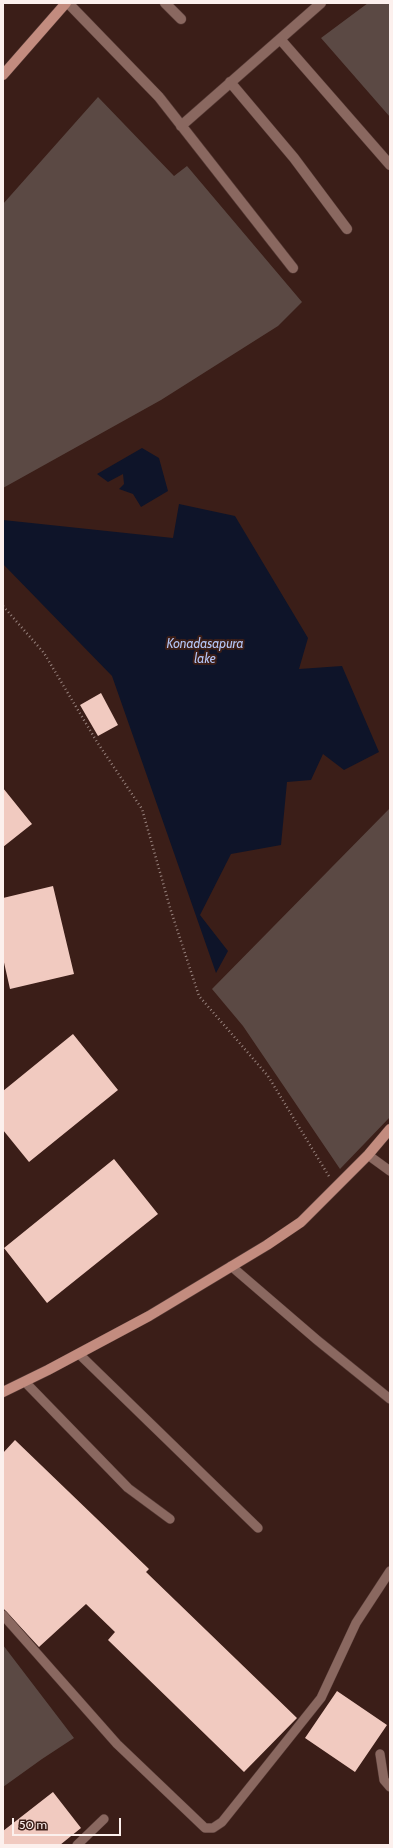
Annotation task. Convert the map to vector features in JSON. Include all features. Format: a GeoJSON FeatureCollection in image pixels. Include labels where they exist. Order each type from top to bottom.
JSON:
{"type":"FeatureCollection","features":[{"type":"Feature","properties":{"kind":"street"},"geometry":{"type":"LineString","coordinates":[[3,75],[67,3],[159,97],[292,268]]}},
{"type":"Feature","properties":{"kind":"street"},"geometry":{"type":"LineString","coordinates":[[165,3],[181,19]]}},
{"type":"Feature","properties":{"kind":"street"},"geometry":{"type":"LineString","coordinates":[[181,126],[321,3]]}},
{"type":"Feature","properties":{"kind":"street"},"geometry":{"type":"LineString","coordinates":[[280,39],[390,165]]}},
{"type":"Feature","properties":{"kind":"street"},"geometry":{"type":"LineString","coordinates":[[230,82],[294,158],[347,229]]}},
{"type":"Feature","properties":{"kind":"street"},"geometry":{"type":"LineString","coordinates":[[3,1392],[79,1354],[149,1316],[301,1222],[368,1156],[390,1129]]}},
{"type":"Feature","properties":{"kind":"lane"},"geometry":{"type":"LineString","coordinates":[[368,1156],[390,1171]]}},
{"type":"Feature","properties":{"kind":"lane"},"geometry":{"type":"LineString","coordinates":[[231,1266],[317,1340],[390,1399]]}},
{"type":"Feature","properties":{"kind":"lane"},"geometry":{"type":"LineString","coordinates":[[79,1354],[258,1528]]}},
{"type":"Feature","properties":{"kind":"lane"},"geometry":{"type":"LineString","coordinates":[[25,1382],[128,1488],[170,1519]]}},
{"type":"Feature","properties":{"kind":"lane"},"geometry":{"type":"LineString","coordinates":[[3,1615],[117,1744],[205,1828],[213,1828],[222,1822],[321,1698],[351,1632],[390,1571]]}},
{"type":"Feature","properties":{"kind":"lane"},"geometry":{"type":"LineString","coordinates":[[380,1754],[384,1780],[390,1787]]}},
{"type":"Feature","properties":{"kind":"lane"},"geometry":{"type":"LineString","coordinates":[[77,1845],[104,1819]]}},
{"type":"Feature","properties":{"kind":"path"},"geometry":{"type":"LineString","coordinates":[[3,606],[44,653],[97,742],[142,809],[171,911],[199,996],[268,1076],[336,1188]]}},
{"type":"Feature","properties":{"kind":"shaded area"},"geometry":{"type":"Polygon","coordinates":[[[368,3],[390,3],[390,117],[321,38],[368,3]]]}},
{"type":"Feature","properties":{"kind":"shaded area"},"geometry":{"type":"Polygon","coordinates":[[[98,97],[174,176],[187,166],[302,302],[278,326],[161,400],[3,488],[3,204],[98,97]]]}},
{"type":"Feature","properties":{"kind":"shaded area"},"geometry":{"type":"Polygon","coordinates":[[[390,808],[390,1117],[340,1169],[243,1026],[212,989],[390,808]]]}},
{"type":"Feature","properties":{"kind":"shaded area"},"geometry":{"type":"Polygon","coordinates":[[[3,1645],[74,1738],[3,1787],[3,1645]]]}},
{"type":"Feature","properties":{"kind":"water"},"geometry":{"type":"Polygon","coordinates":[[[142,448],[159,458],[168,491],[141,507],[133,494],[119,489],[124,484],[123,474],[108,482],[97,474],[142,448]]]}},
{"type":"Feature","properties":{"kind":"water","name":"Konadasapura lake"},"geometry":{"type":"Polygon","coordinates":[[[179,504],[235,516],[308,638],[299,669],[342,666],[379,752],[344,770],[323,754],[311,780],[287,782],[281,845],[231,854],[200,915],[228,951],[216,973],[112,676],[3,564],[3,520],[173,538],[179,504]]]}},
{"type":"Feature","properties":{"kind":"building"},"geometry":{"type":"Polygon","coordinates":[[[101,693],[118,725],[98,736],[80,705],[101,693]]]}},
{"type":"Feature","properties":{"kind":"building"},"geometry":{"type":"Polygon","coordinates":[[[3,788],[32,824],[3,847],[3,788]]]}},
{"type":"Feature","properties":{"kind":"building"},"geometry":{"type":"Polygon","coordinates":[[[53,886],[74,974],[10,989],[3,958],[3,898],[53,886]]]}},
{"type":"Feature","properties":{"kind":"building"},"geometry":{"type":"Polygon","coordinates":[[[73,1034],[118,1090],[29,1162],[3,1130],[3,1091],[73,1034]]]}},
{"type":"Feature","properties":{"kind":"building"},"geometry":{"type":"Polygon","coordinates":[[[114,1159],[158,1214],[47,1303],[4,1248],[114,1159]]]}},
{"type":"Feature","properties":{"kind":"building"},"geometry":{"type":"Polygon","coordinates":[[[15,1440],[149,1569],[146,1572],[297,1718],[244,1772],[108,1640],[115,1632],[86,1604],[39,1647],[3,1608],[3,1453],[15,1440]]]}},
{"type":"Feature","properties":{"kind":"building"},"geometry":{"type":"Polygon","coordinates":[[[337,1691],[387,1725],[355,1772],[305,1738],[337,1691]]]}},
{"type":"Feature","properties":{"kind":"building"},"geometry":{"type":"Polygon","coordinates":[[[53,1792],[81,1828],[60,1845],[3,1845],[3,1831],[53,1792]]]}}]}
